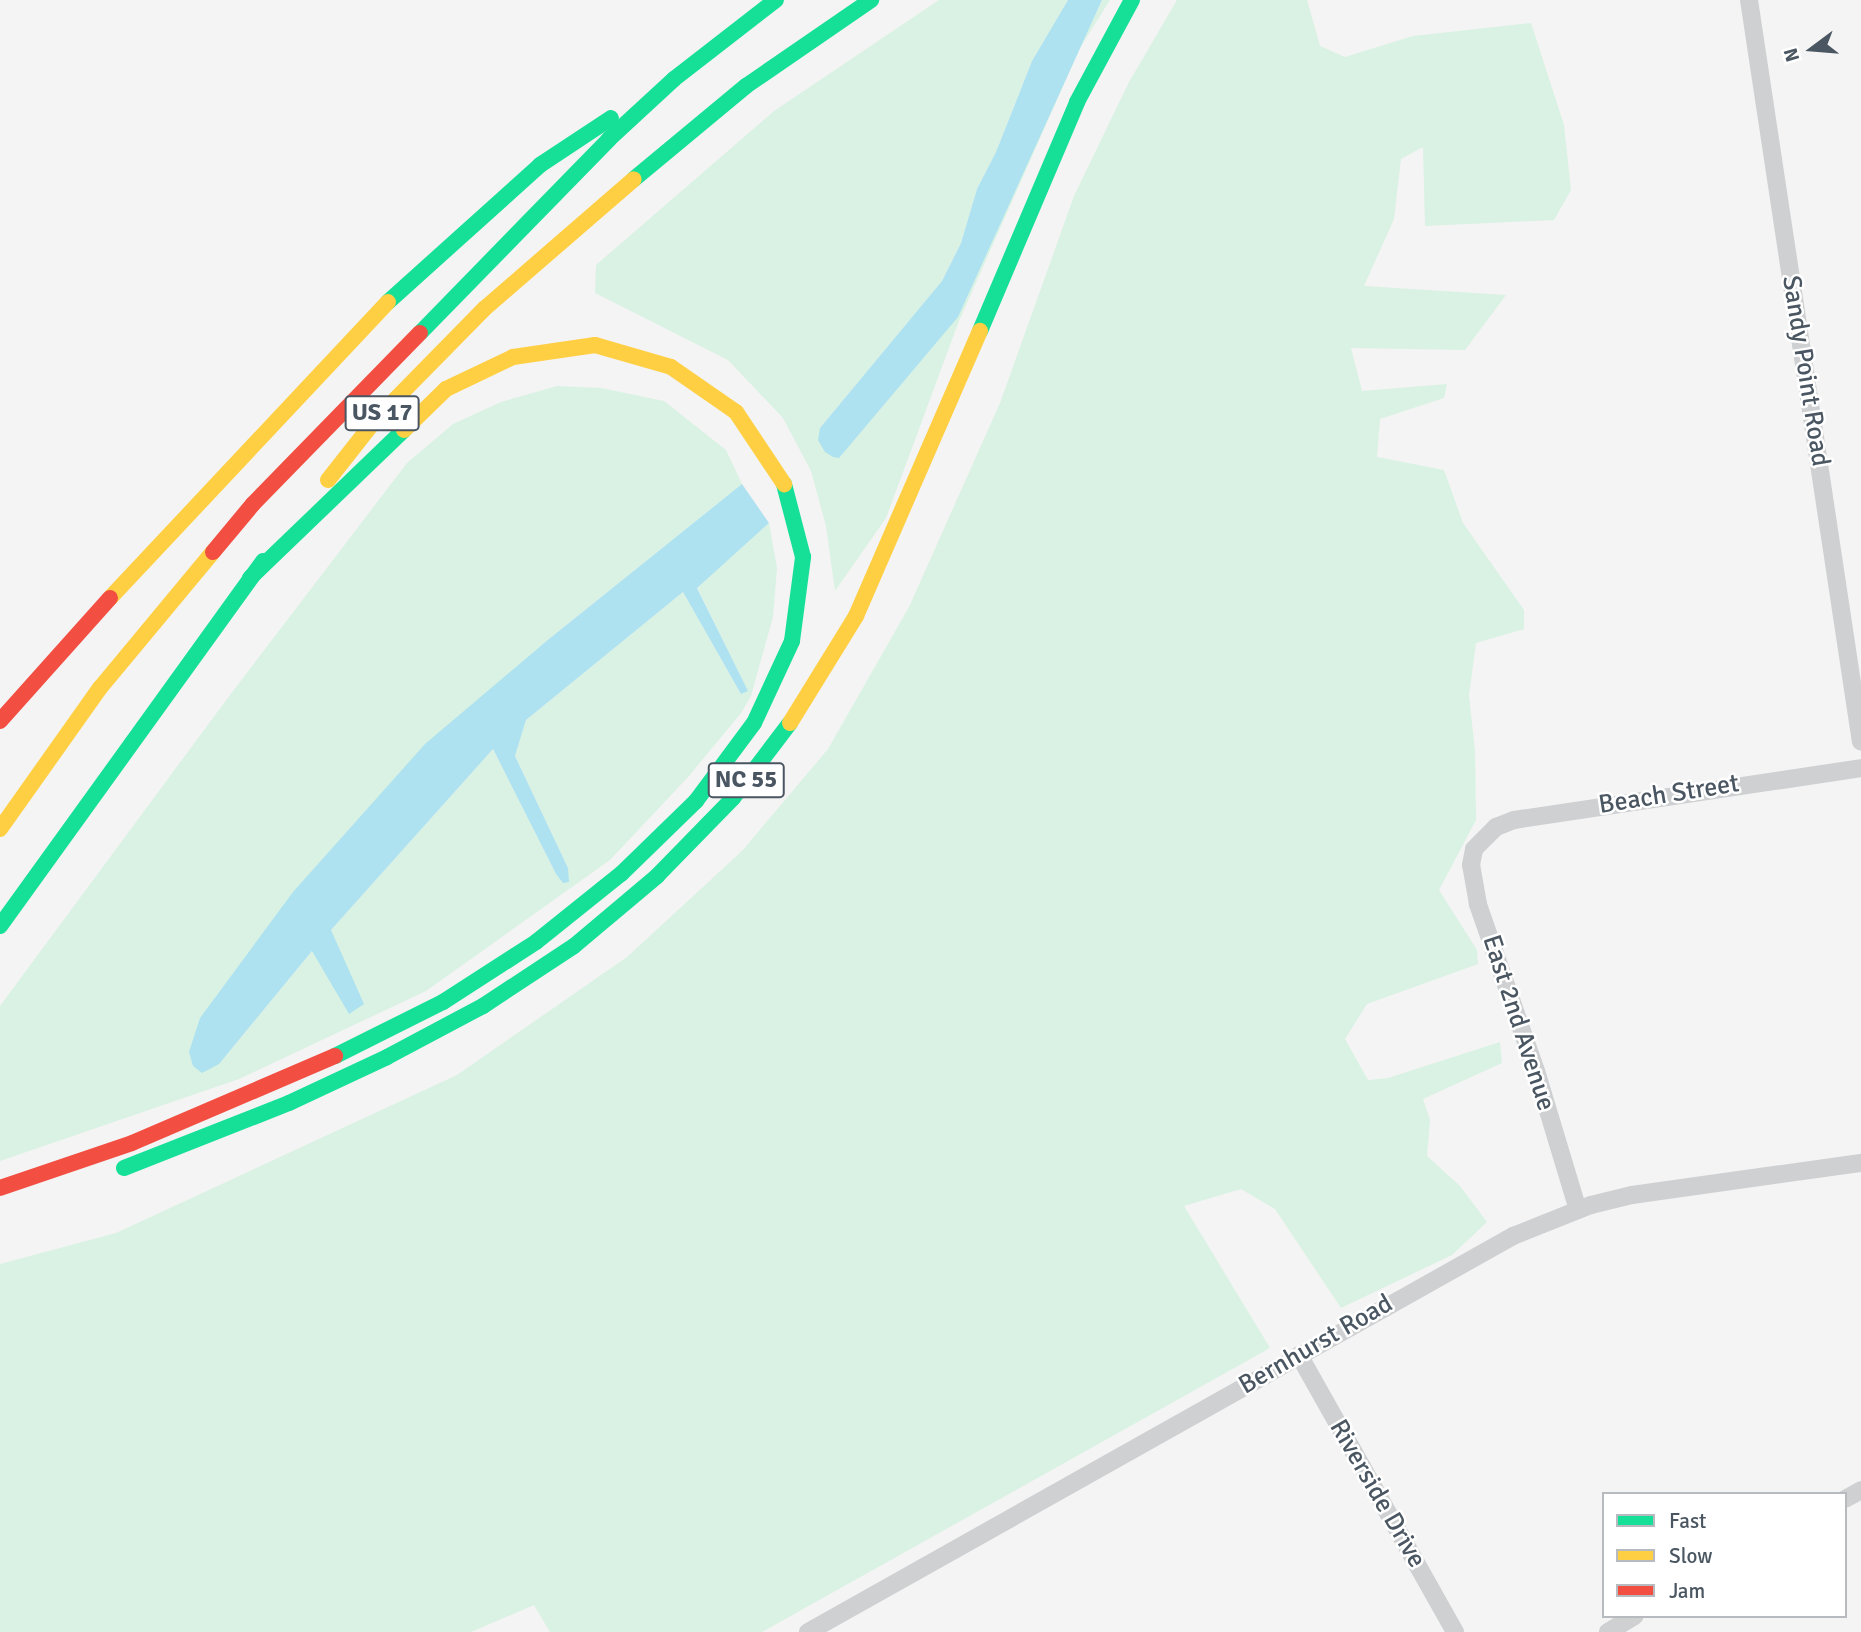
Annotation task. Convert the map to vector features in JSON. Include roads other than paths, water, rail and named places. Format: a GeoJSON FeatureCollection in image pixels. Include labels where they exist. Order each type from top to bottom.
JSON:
{"type":"FeatureCollection","features":[{"type":"Feature","properties":{"kind":"highway","name":"US 17"},"geometry":{"type":"LineString","coordinates":[[0,829],[100,688],[253,504],[600,149],[689,67],[776,0]]}},
{"type":"Feature","properties":{"kind":"highway","name":"US 17"},"geometry":{"type":"LineString","coordinates":[[0,926],[250,578],[376,419],[484,309],[691,129],[806,43],[871,0]]}},
{"type":"Feature","properties":{"kind":"highway","name":"NC 55"},"geometry":{"type":"LineString","coordinates":[[110,1173],[289,1103],[387,1057],[483,1006],[574,946],[657,876],[733,798],[799,711],[856,616],[903,514],[1077,102],[1132,0]]}},
{"type":"Feature","properties":{"kind":"highway"},"geometry":{"type":"LineString","coordinates":[[0,721],[192,508],[377,311],[540,165],[689,67]]}},
{"type":"Feature","properties":{"kind":"highway"},"geometry":{"type":"LineString","coordinates":[[0,1188],[132,1143],[342,1053],[443,1002],[536,942],[621,874],[695,801],[754,723],[792,641],[803,557],[783,478],[736,412],[671,367],[595,345],[513,357],[446,388],[250,578]]}},
{"type":"Feature","properties":{"kind":"street","name":"Sandy Point Road"},"geometry":{"type":"LineString","coordinates":[[1749,0],[1861,742]]}},
{"type":"Feature","properties":{"kind":"street","name":"Beach Street"},"geometry":{"type":"LineString","coordinates":[[1482,837],[1496,827],[1514,820],[1550,813],[1861,768]]}},
{"type":"Feature","properties":{"kind":"street","name":"East 2nd Avenue"},"geometry":{"type":"LineString","coordinates":[[1482,837],[1474,849],[1472,880],[1578,1210]]}},
{"type":"Feature","properties":{"kind":"street","name":"Bernhurst Road"},"geometry":{"type":"LineString","coordinates":[[808,1632],[1513,1236],[1578,1210],[1632,1195],[1861,1163]]}},
{"type":"Feature","properties":{"kind":"street","name":"Riverside Drive"},"geometry":{"type":"LineString","coordinates":[[1298,1355],[1455,1632]]}},
{"type":"Feature","properties":{"kind":"street"},"geometry":{"type":"LineString","coordinates":[[1608,1632],[1632,1618]]}},
{"type":"Feature","properties":{"kind":"water"},"geometry":{"type":"Polygon","coordinates":[[[1068,0],[1102,0],[958,317],[839,458],[833,457],[825,452],[818,440],[820,428],[942,281],[961,243],[977,189],[996,152],[1032,61],[1068,0]]]}},
{"type":"Feature","properties":{"kind":"water"},"geometry":{"type":"Polygon","coordinates":[[[742,484],[769,523],[697,588],[748,691],[741,694],[683,592],[526,720],[515,756],[568,868],[569,882],[563,883],[556,874],[493,749],[331,930],[364,1004],[349,1014],[312,951],[219,1064],[202,1073],[193,1066],[189,1052],[200,1018],[293,892],[425,744],[549,639],[742,484]]]}}]}
